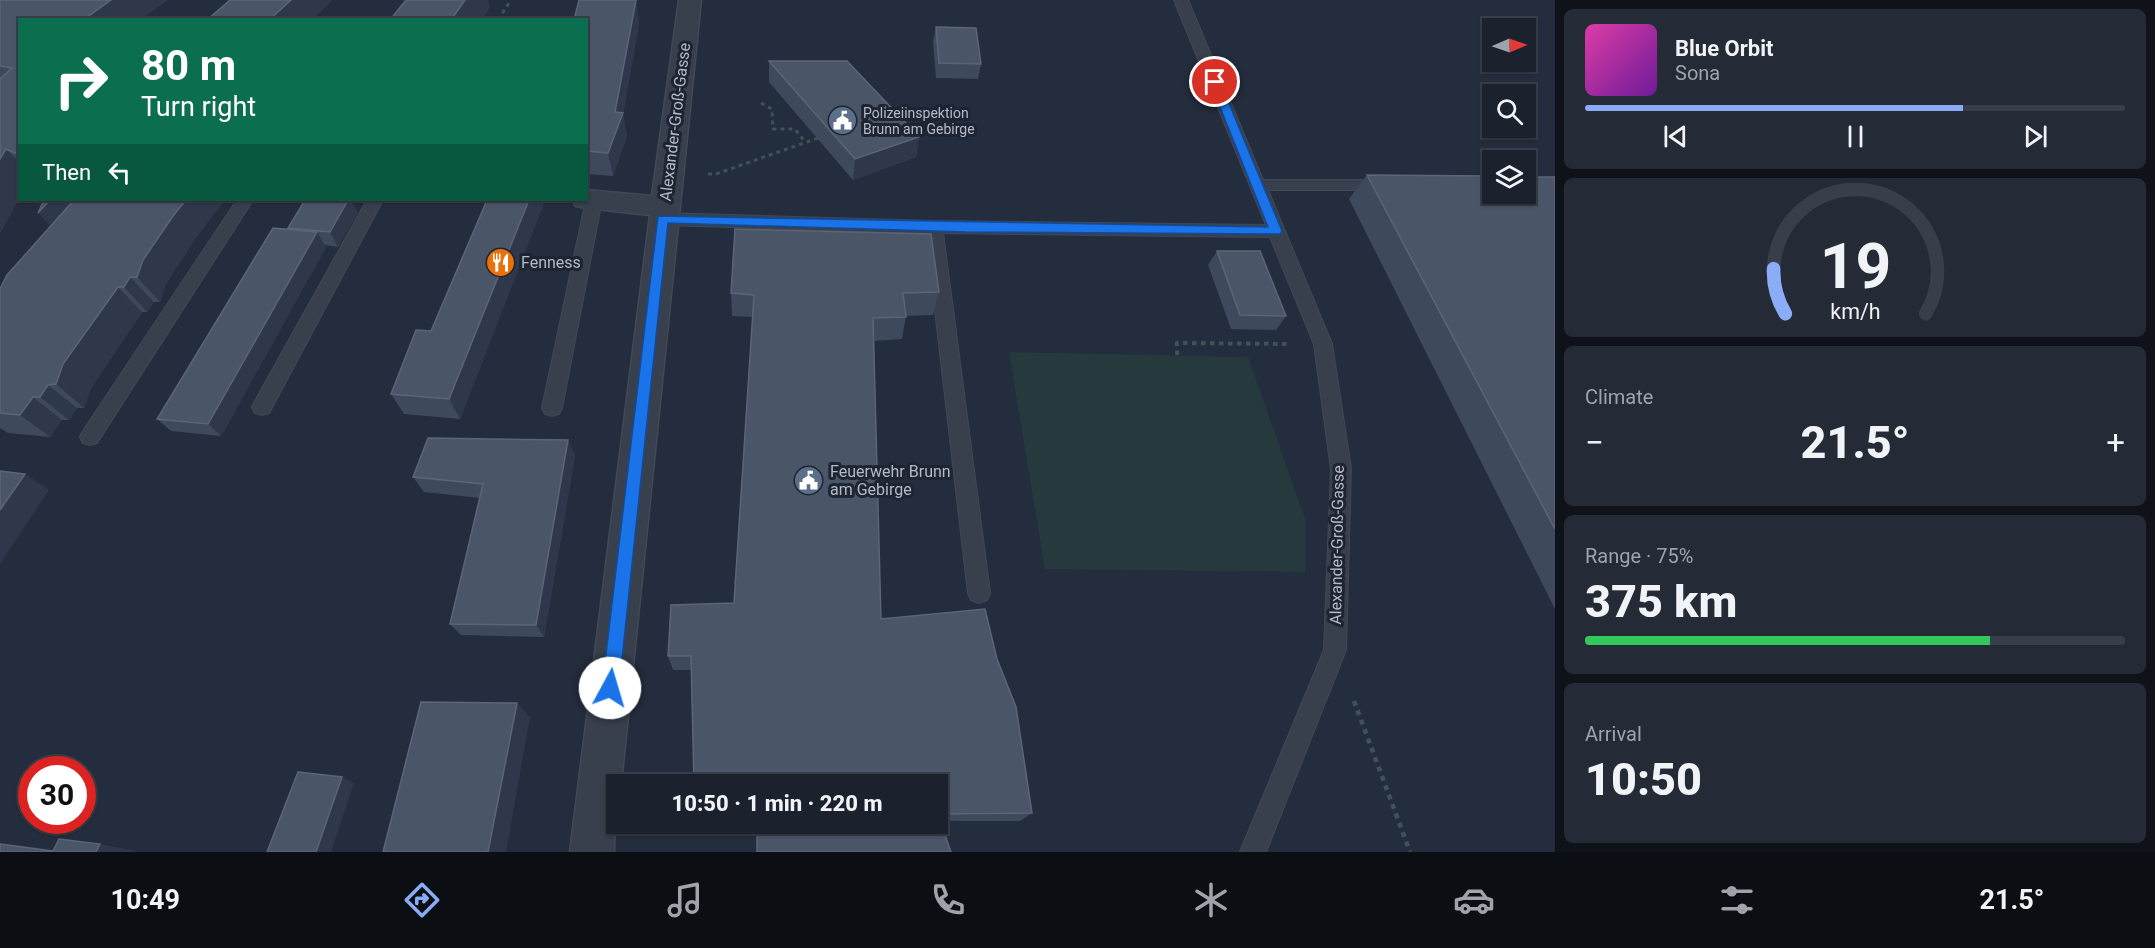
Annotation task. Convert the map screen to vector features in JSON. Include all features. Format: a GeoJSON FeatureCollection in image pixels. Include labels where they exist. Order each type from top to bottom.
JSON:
{"type":"FeatureCollection","features":[{"type":"Feature","properties":{"kind":"street","name":"Alexander-Groß-Gasse"},"geometry":{"type":"LineString","coordinates":[[592,852],[668,174],[690,0]]}},
{"type":"Feature","properties":{"kind":"street"},"geometry":{"type":"LineString","coordinates":[[590,200],[664,213]]}},
{"type":"Feature","properties":{"kind":"lane","name":"Alexander-Groß-Gasse"},"geometry":{"type":"LineString","coordinates":[[1181,0],[1323,344],[1341,469],[1335,650],[1253,852]]}},
{"type":"Feature","properties":{"kind":"lane"},"geometry":{"type":"LineString","coordinates":[[1257,185],[1398,186]]}},
{"type":"Feature","properties":{"kind":"lane"},"geometry":{"type":"LineString","coordinates":[[552,408],[590,200]]}},
{"type":"Feature","properties":{"kind":"lane"},"geometry":{"type":"LineString","coordinates":[[90,437],[244,201]]}},
{"type":"Feature","properties":{"kind":"lane"},"geometry":{"type":"LineString","coordinates":[[262,407],[374,201]]}},
{"type":"Feature","properties":{"kind":"lane"},"geometry":{"type":"LineString","coordinates":[[664,213],[934,227],[1276,231]]}},
{"type":"Feature","properties":{"kind":"lane"},"geometry":{"type":"LineString","coordinates":[[934,227],[979,592]]}},
{"type":"Feature","properties":{"kind":"path"},"geometry":{"type":"LineString","coordinates":[[499,18],[511,0]]}},
{"type":"Feature","properties":{"kind":"path"},"geometry":{"type":"LineString","coordinates":[[761,103],[772,109],[773,129],[795,129],[805,142]]}},
{"type":"Feature","properties":{"kind":"path"},"geometry":{"type":"LineString","coordinates":[[668,174],[716,174],[818,138]]}},
{"type":"Feature","properties":{"kind":"path"},"geometry":{"type":"LineString","coordinates":[[1177,355],[1177,343],[1323,344]]}},
{"type":"Feature","properties":{"kind":"path"},"geometry":{"type":"LineString","coordinates":[[1335,650],[1410,852]]}},
{"type":"Feature","properties":{"kind":"green space"},"geometry":{"type":"Polygon","coordinates":[[[1009,352],[1248,357],[1305,519],[1305,572],[1045,569],[1009,352]]]}},
{"type":"Feature","properties":{"kind":"building"},"geometry":{"type":"Polygon","coordinates":[[[0,0],[111,0],[86,18],[18,18],[18,154],[6,149],[0,159],[0,79],[12,68],[0,66],[0,0]]]}},
{"type":"Feature","properties":{"kind":"building"},"geometry":{"type":"Polygon","coordinates":[[[230,0],[291,0],[271,18],[209,18],[230,0]]]}},
{"type":"Feature","properties":{"kind":"building"},"geometry":{"type":"Polygon","coordinates":[[[406,0],[465,0],[452,18],[392,18],[406,0]]]}},
{"type":"Feature","properties":{"kind":"building"},"geometry":{"type":"Polygon","coordinates":[[[579,0],[636,0],[615,112],[623,113],[608,153],[588,151],[588,18],[574,18],[579,0]]]}},
{"type":"Feature","properties":{"kind":"building"},"geometry":{"type":"Polygon","coordinates":[[[936,27],[976,28],[981,64],[939,63],[936,27]]]}},
{"type":"Feature","properties":{"kind":"building"},"geometry":{"type":"Polygon","coordinates":[[[769,61],[847,61],[919,137],[855,159],[769,61]]]}},
{"type":"Feature","properties":{"kind":"building"},"geometry":{"type":"Polygon","coordinates":[[[1367,175],[1482,176],[1482,204],[1536,204],[1536,177],[1555,177],[1555,529],[1367,175]]]}},
{"type":"Feature","properties":{"kind":"building"},"geometry":{"type":"Polygon","coordinates":[[[44,201],[49,201],[38,213],[44,201]]]}},
{"type":"Feature","properties":{"kind":"building"},"geometry":{"type":"Polygon","coordinates":[[[73,201],[185,201],[143,260],[137,277],[130,277],[124,287],[118,287],[63,364],[56,384],[48,385],[40,397],[33,397],[20,415],[0,413],[0,289],[7,275],[73,201]]]}},
{"type":"Feature","properties":{"kind":"building"},"geometry":{"type":"Polygon","coordinates":[[[304,201],[347,201],[330,232],[288,228],[304,201]]]}},
{"type":"Feature","properties":{"kind":"building"},"geometry":{"type":"Polygon","coordinates":[[[487,201],[529,201],[449,399],[391,394],[416,330],[431,331],[487,201]]]}},
{"type":"Feature","properties":{"kind":"building"},"geometry":{"type":"Polygon","coordinates":[[[273,228],[317,232],[208,424],[157,419],[273,228]]]}},
{"type":"Feature","properties":{"kind":"building"},"geometry":{"type":"Polygon","coordinates":[[[735,229],[931,234],[939,292],[903,293],[906,317],[873,318],[881,619],[985,609],[997,659],[1016,707],[1032,813],[948,814],[948,774],[694,774],[691,656],[668,656],[671,605],[734,603],[754,295],[731,293],[735,229]]]}},
{"type":"Feature","properties":{"kind":"building"},"geometry":{"type":"Polygon","coordinates":[[[1217,251],[1260,251],[1286,316],[1240,315],[1217,251]]]}},
{"type":"Feature","properties":{"kind":"building"},"geometry":{"type":"Polygon","coordinates":[[[428,438],[568,440],[536,625],[450,624],[483,484],[413,477],[428,438]]]}},
{"type":"Feature","properties":{"kind":"building"},"geometry":{"type":"Polygon","coordinates":[[[0,471],[25,474],[0,510],[0,471]]]}},
{"type":"Feature","properties":{"kind":"building"},"geometry":{"type":"Polygon","coordinates":[[[421,702],[517,703],[488,852],[383,852],[421,702]]]}},
{"type":"Feature","properties":{"kind":"building"},"geometry":{"type":"Polygon","coordinates":[[[298,772],[342,777],[316,852],[267,852],[298,772]]]}},
{"type":"Feature","properties":{"kind":"building"},"geometry":{"type":"Polygon","coordinates":[[[757,834],[945,834],[951,852],[757,852],[757,834]]]}},
{"type":"Feature","properties":{"kind":"building"},"geometry":{"type":"Polygon","coordinates":[[[59,839],[100,844],[96,852],[0,852],[0,844],[53,851],[59,839]]]}},
{"type":"Feature","properties":{"kind":"place","name":"Polizeiinspektion Brunn am Gebirge"},"geometry":{"type":"Point","coordinates":[842,121]}},
{"type":"Feature","properties":{"kind":"place","name":"Fenness"},"geometry":{"type":"Point","coordinates":[500,262]}},
{"type":"Feature","properties":{"kind":"place","name":"Feuerwehr Brunn am Gebirge"},"geometry":{"type":"Point","coordinates":[809,480]}},
{"type":"Feature","properties":{"kind":"route"},"geometry":{"type":"LineString","coordinates":[[610,688],[663,219],[966,227],[1276,231],[1215,82]]}}]}
